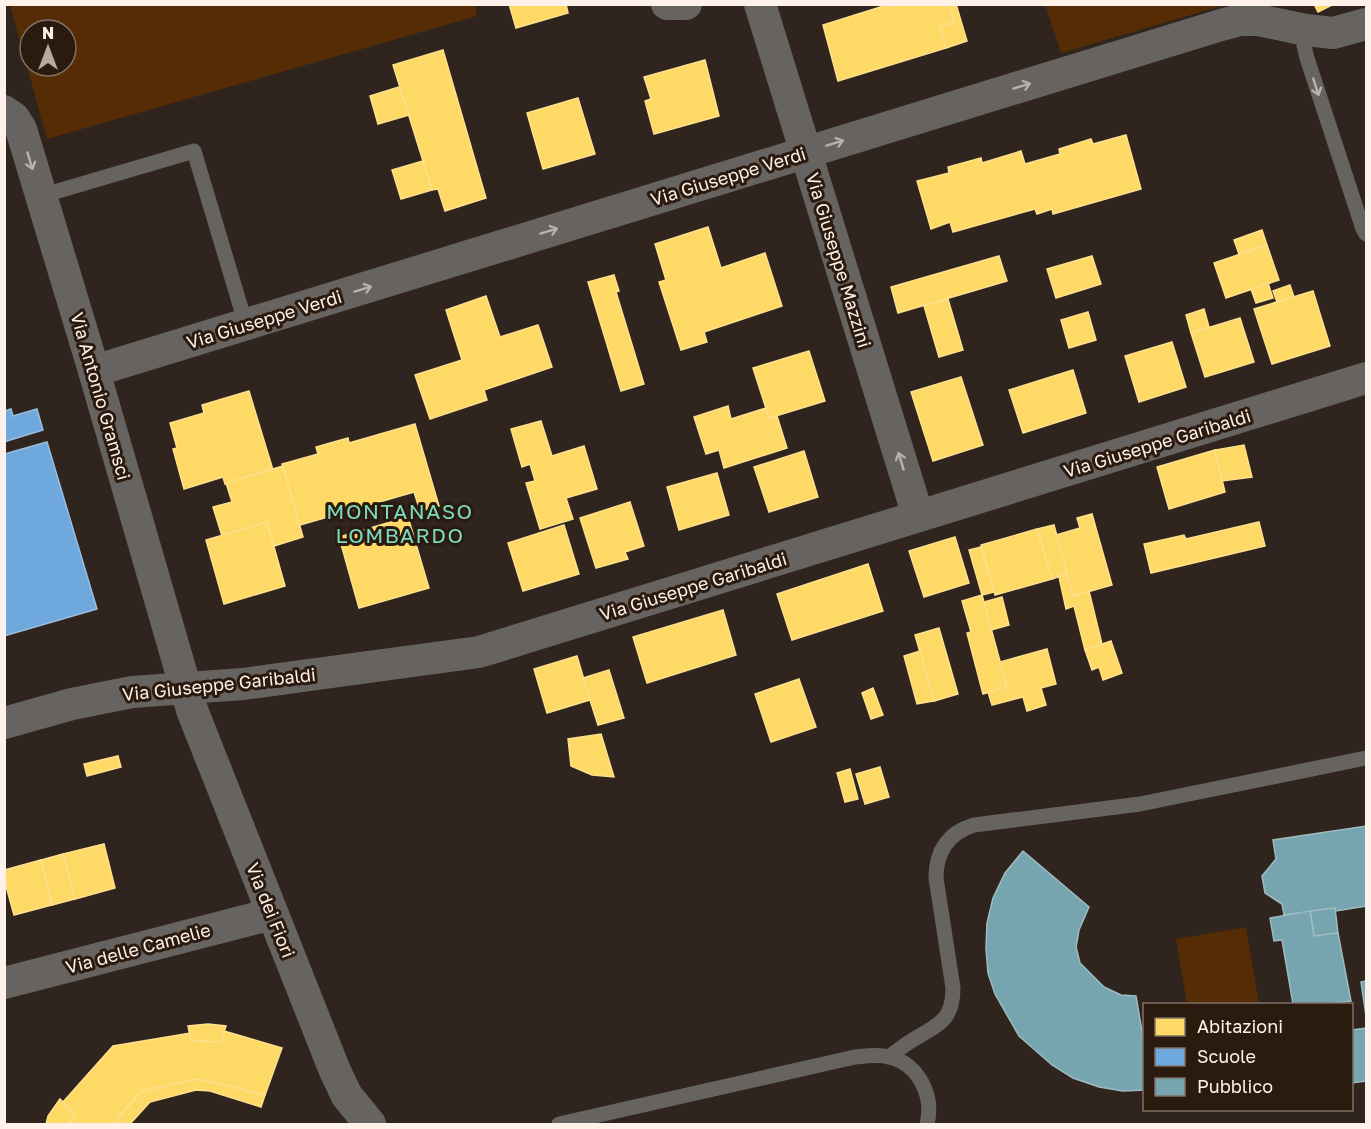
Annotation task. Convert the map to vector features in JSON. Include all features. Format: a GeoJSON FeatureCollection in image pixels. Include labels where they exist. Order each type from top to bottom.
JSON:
{"type":"FeatureCollection","features":[{"type":"Feature","properties":{"kind":"street","name":"Via Giuseppe Mazzini"},"geometry":{"type":"LineString","coordinates":[[760,4],[918,516]]}},
{"type":"Feature","properties":{"kind":"street","name":"Via Giuseppe Verdi"},"geometry":{"type":"LineString","coordinates":[[94,371],[1221,25],[1240,20],[1258,20],[1333,33],[1366,24]]}},
{"type":"Feature","properties":{"kind":"street","name":"Via Antonio Gramsci"},"geometry":{"type":"LineString","coordinates":[[4,111],[14,118],[21,129],[94,371],[185,688]]}},
{"type":"Feature","properties":{"kind":"street","name":"Via Giuseppe Garibaldi"},"geometry":{"type":"LineString","coordinates":[[4,723],[102,697],[132,692],[243,684],[479,652],[1366,378]]}},
{"type":"Feature","properties":{"kind":"street","name":"Via dei Fiori"},"geometry":{"type":"LineString","coordinates":[[185,688],[272,914],[347,1096],[370,1125]]}},
{"type":"Feature","properties":{"kind":"street","name":"Via delle Camelie"},"geometry":{"type":"LineString","coordinates":[[4,983],[272,914]]}},
{"type":"Feature","properties":{"kind":"lane"},"geometry":{"type":"LineString","coordinates":[[1306,30],[1304,46],[1307,58],[1366,234]]}},
{"type":"Feature","properties":{"kind":"lane"},"geometry":{"type":"LineString","coordinates":[[41,196],[194,151],[246,325]]}},
{"type":"Feature","properties":{"kind":"lane"},"geometry":{"type":"LineString","coordinates":[[889,1057],[932,1030],[950,1012],[953,988],[936,866],[944,845],[962,829],[974,825],[1174,798],[1366,758]]}},
{"type":"Feature","properties":{"kind":"lane"},"geometry":{"type":"LineString","coordinates":[[560,1125],[855,1057],[889,1057],[904,1063],[917,1075],[926,1090],[929,1103],[927,1125]]}},
{"type":"Feature","properties":{"kind":"shaded area"},"geometry":{"type":"Polygon","coordinates":[[[1045,4],[1225,4],[1225,5],[1061,53],[1045,4]]]}},
{"type":"Feature","properties":{"kind":"shaded area"},"geometry":{"type":"Polygon","coordinates":[[[10,5],[475,5],[477,16],[47,139],[30,78],[78,78],[78,18],[18,18],[18,34],[10,5]]]}},
{"type":"Feature","properties":{"kind":"shaded area"},"geometry":{"type":"Polygon","coordinates":[[[1246,927],[1259,1003],[1187,1003],[1176,939],[1246,927]]]}},
{"type":"Feature","properties":{"kind":"building: Abitazioni"},"geometry":{"type":"Polygon","coordinates":[[[509,4],[566,4],[568,13],[516,28],[509,4]]]}},
{"type":"Feature","properties":{"kind":"building: Abitazioni"},"geometry":{"type":"Polygon","coordinates":[[[890,4],[949,4],[955,22],[940,27],[946,48],[838,81],[823,25],[890,4]]]}},
{"type":"Feature","properties":{"kind":"building: Abitazioni"},"geometry":{"type":"Polygon","coordinates":[[[949,4],[956,4],[967,41],[946,48],[940,27],[955,22],[949,4]]]}},
{"type":"Feature","properties":{"kind":"building: Abitazioni"},"geometry":{"type":"Polygon","coordinates":[[[1314,4],[1334,4],[1318,12],[1314,4]]]}},
{"type":"Feature","properties":{"kind":"building: Abitazioni"},"geometry":{"type":"Polygon","coordinates":[[[443,50],[486,198],[445,211],[438,189],[432,190],[393,65],[443,50]]]}},
{"type":"Feature","properties":{"kind":"building: Abitazioni"},"geometry":{"type":"Polygon","coordinates":[[[705,60],[719,116],[654,134],[645,101],[651,99],[644,77],[705,60]]]}},
{"type":"Feature","properties":{"kind":"building: Abitazioni"},"geometry":{"type":"Polygon","coordinates":[[[399,87],[409,115],[378,124],[370,96],[399,87]]]}},
{"type":"Feature","properties":{"kind":"building: Abitazioni"},"geometry":{"type":"Polygon","coordinates":[[[578,98],[595,154],[543,169],[527,113],[578,98]]]}},
{"type":"Feature","properties":{"kind":"building: Abitazioni"},"geometry":{"type":"Polygon","coordinates":[[[1126,135],[1141,189],[1053,214],[1052,209],[1037,214],[1035,209],[953,232],[950,222],[931,229],[917,181],[949,173],[948,167],[981,158],[982,163],[1021,151],[1025,164],[1060,154],[1059,149],[1091,139],[1093,144],[1126,135]]]}},
{"type":"Feature","properties":{"kind":"building: Abitazioni"},"geometry":{"type":"Polygon","coordinates":[[[423,161],[432,190],[401,199],[392,170],[423,161]]]}},
{"type":"Feature","properties":{"kind":"building: Abitazioni"},"geometry":{"type":"Polygon","coordinates":[[[708,227],[721,268],[765,253],[782,306],[704,332],[707,342],[681,350],[659,282],[666,280],[655,244],[708,227]]]}},
{"type":"Feature","properties":{"kind":"building: Abitazioni"},"geometry":{"type":"Polygon","coordinates":[[[1262,230],[1267,245],[1239,254],[1234,240],[1262,230]]]}},
{"type":"Feature","properties":{"kind":"building: Abitazioni"},"geometry":{"type":"Polygon","coordinates":[[[1267,245],[1279,280],[1226,298],[1214,263],[1267,245]]]}},
{"type":"Feature","properties":{"kind":"building: Abitazioni"},"geometry":{"type":"Polygon","coordinates":[[[999,256],[1007,281],[898,313],[891,287],[999,256]]]}},
{"type":"Feature","properties":{"kind":"building: Abitazioni"},"geometry":{"type":"Polygon","coordinates":[[[1092,256],[1101,284],[1056,298],[1047,269],[1092,256]]]}},
{"type":"Feature","properties":{"kind":"building: Abitazioni"},"geometry":{"type":"Polygon","coordinates":[[[614,275],[619,291],[616,292],[644,384],[621,391],[588,282],[614,275]]]}},
{"type":"Feature","properties":{"kind":"building: Abitazioni"},"geometry":{"type":"Polygon","coordinates":[[[1268,283],[1273,298],[1256,303],[1251,289],[1268,283]]]}},
{"type":"Feature","properties":{"kind":"building: Abitazioni"},"geometry":{"type":"Polygon","coordinates":[[[1290,285],[1294,297],[1277,302],[1273,291],[1290,285]]]}},
{"type":"Feature","properties":{"kind":"building: Abitazioni"},"geometry":{"type":"Polygon","coordinates":[[[1313,291],[1330,346],[1272,364],[1254,309],[1313,291]]]}},
{"type":"Feature","properties":{"kind":"building: Abitazioni"},"geometry":{"type":"Polygon","coordinates":[[[486,296],[500,337],[538,325],[552,367],[484,390],[487,400],[430,419],[415,375],[462,360],[446,310],[486,296]]]}},
{"type":"Feature","properties":{"kind":"building: Abitazioni"},"geometry":{"type":"Polygon","coordinates":[[[948,299],[963,350],[939,357],[924,306],[948,299]]]}},
{"type":"Feature","properties":{"kind":"building: Abitazioni"},"geometry":{"type":"Polygon","coordinates":[[[1204,309],[1209,327],[1191,333],[1186,315],[1204,309]]]}},
{"type":"Feature","properties":{"kind":"building: Abitazioni"},"geometry":{"type":"Polygon","coordinates":[[[1088,312],[1096,340],[1069,348],[1061,320],[1088,312]]]}},
{"type":"Feature","properties":{"kind":"building: Abitazioni"},"geometry":{"type":"Polygon","coordinates":[[[1240,318],[1254,362],[1205,377],[1191,333],[1240,318]]]}},
{"type":"Feature","properties":{"kind":"building: Abitazioni"},"geometry":{"type":"Polygon","coordinates":[[[1172,342],[1186,387],[1139,402],[1125,356],[1172,342]]]}},
{"type":"Feature","properties":{"kind":"building: Abitazioni"},"geometry":{"type":"Polygon","coordinates":[[[809,351],[825,401],[769,418],[753,368],[809,351]]]}},
{"type":"Feature","properties":{"kind":"building: Abitazioni"},"geometry":{"type":"Polygon","coordinates":[[[1073,370],[1086,413],[1023,433],[1009,390],[1073,370]]]}},
{"type":"Feature","properties":{"kind":"building: Abitazioni"},"geometry":{"type":"Polygon","coordinates":[[[961,377],[983,445],[933,461],[911,392],[961,377]]]}},
{"type":"Feature","properties":{"kind":"building: Abitazioni"},"geometry":{"type":"Polygon","coordinates":[[[249,391],[273,470],[225,484],[223,477],[184,489],[173,449],[177,448],[170,423],[204,413],[202,405],[249,391]]]}},
{"type":"Feature","properties":{"kind":"building: Abitazioni"},"geometry":{"type":"Polygon","coordinates":[[[728,406],[731,419],[766,408],[769,418],[777,416],[787,448],[724,468],[719,450],[706,454],[694,417],[728,406]]]}},
{"type":"Feature","properties":{"kind":"building: Abitazioni"},"geometry":{"type":"Polygon","coordinates":[[[541,421],[552,456],[584,446],[597,489],[566,498],[573,519],[540,529],[526,483],[535,481],[530,464],[522,467],[511,429],[541,421]]]}},
{"type":"Feature","properties":{"kind":"building: Abitazioni"},"geometry":{"type":"Polygon","coordinates":[[[415,424],[439,506],[420,511],[414,492],[300,525],[282,464],[318,454],[316,447],[348,438],[349,443],[415,424]]]}},
{"type":"Feature","properties":{"kind":"building: Abitazioni"},"geometry":{"type":"Polygon","coordinates":[[[1244,445],[1252,477],[1222,481],[1215,450],[1244,445]]]}},
{"type":"Feature","properties":{"kind":"building: Abitazioni"},"geometry":{"type":"Polygon","coordinates":[[[1215,450],[1225,492],[1169,509],[1157,467],[1215,450]]]}},
{"type":"Feature","properties":{"kind":"building: Abitazioni"},"geometry":{"type":"Polygon","coordinates":[[[804,451],[818,497],[769,512],[754,467],[804,451]]]}},
{"type":"Feature","properties":{"kind":"building: Abitazioni"},"geometry":{"type":"Polygon","coordinates":[[[283,466],[303,537],[274,546],[267,522],[222,536],[213,507],[232,502],[226,483],[283,466]]]}},
{"type":"Feature","properties":{"kind":"building: Abitazioni"},"geometry":{"type":"Polygon","coordinates":[[[717,473],[729,515],[679,530],[667,487],[717,473]]]}},
{"type":"Feature","properties":{"kind":"building: Abitazioni"},"geometry":{"type":"Polygon","coordinates":[[[630,502],[644,546],[625,552],[628,559],[596,568],[580,518],[630,502]]]}},
{"type":"Feature","properties":{"kind":"building: Abitazioni"},"geometry":{"type":"Polygon","coordinates":[[[1092,514],[1112,585],[1073,596],[1056,535],[1080,528],[1077,518],[1092,514]]]}},
{"type":"Feature","properties":{"kind":"building: Abitazioni"},"geometry":{"type":"Polygon","coordinates":[[[408,517],[429,588],[359,608],[339,537],[408,517]]]}},
{"type":"Feature","properties":{"kind":"building: Abitazioni"},"geometry":{"type":"Polygon","coordinates":[[[267,522],[285,586],[224,604],[206,540],[267,522]]]}},
{"type":"Feature","properties":{"kind":"building: Abitazioni"},"geometry":{"type":"Polygon","coordinates":[[[1259,522],[1265,546],[1151,573],[1144,544],[1184,535],[1186,539],[1259,522]]]}},
{"type":"Feature","properties":{"kind":"building: Abitazioni"},"geometry":{"type":"Polygon","coordinates":[[[564,525],[579,574],[523,591],[508,543],[564,525]]]}},
{"type":"Feature","properties":{"kind":"building: Abitazioni"},"geometry":{"type":"Polygon","coordinates":[[[1054,525],[1067,574],[1052,579],[1037,529],[1054,525]]]}},
{"type":"Feature","properties":{"kind":"building: Abitazioni"},"geometry":{"type":"Polygon","coordinates":[[[1037,529],[1052,579],[995,595],[981,545],[1037,529]]]}},
{"type":"Feature","properties":{"kind":"building: Abitazioni"},"geometry":{"type":"Polygon","coordinates":[[[955,537],[969,583],[924,597],[909,551],[955,537]]]}},
{"type":"Feature","properties":{"kind":"building: Abitazioni"},"geometry":{"type":"Polygon","coordinates":[[[981,547],[994,592],[982,595],[969,550],[981,547]]]}},
{"type":"Feature","properties":{"kind":"building: Abitazioni"},"geometry":{"type":"Polygon","coordinates":[[[868,564],[883,611],[792,640],[777,594],[868,564]]]}},
{"type":"Feature","properties":{"kind":"building: Abitazioni"},"geometry":{"type":"Polygon","coordinates":[[[1067,574],[1073,596],[1089,591],[1102,644],[1085,650],[1074,606],[1066,609],[1059,577],[1067,574]]]}},
{"type":"Feature","properties":{"kind":"building: Abitazioni"},"geometry":{"type":"Polygon","coordinates":[[[982,595],[1007,687],[983,694],[967,633],[971,632],[962,601],[982,595]]]}},
{"type":"Feature","properties":{"kind":"building: Abitazioni"},"geometry":{"type":"Polygon","coordinates":[[[1002,597],[1009,625],[991,630],[984,602],[1002,597]]]}},
{"type":"Feature","properties":{"kind":"building: Abitazioni"},"geometry":{"type":"Polygon","coordinates":[[[723,610],[736,655],[647,683],[633,637],[723,610]]]}},
{"type":"Feature","properties":{"kind":"building: Abitazioni"},"geometry":{"type":"Polygon","coordinates":[[[939,628],[958,694],[934,701],[915,635],[939,628]]]}},
{"type":"Feature","properties":{"kind":"building: Abitazioni"},"geometry":{"type":"Polygon","coordinates":[[[1111,641],[1122,673],[1103,680],[1099,667],[1092,670],[1085,650],[1111,641]]]}},
{"type":"Feature","properties":{"kind":"building: Abitazioni"},"geometry":{"type":"Polygon","coordinates":[[[1047,649],[1056,684],[1041,688],[1046,705],[1027,711],[1023,697],[992,705],[988,692],[1007,687],[1000,662],[1047,649]]]}},
{"type":"Feature","properties":{"kind":"building: Abitazioni"},"geometry":{"type":"Polygon","coordinates":[[[920,651],[934,701],[917,704],[904,656],[920,651]]]}},
{"type":"Feature","properties":{"kind":"building: Abitazioni"},"geometry":{"type":"Polygon","coordinates":[[[577,656],[590,700],[547,713],[534,669],[577,656]]]}},
{"type":"Feature","properties":{"kind":"building: Abitazioni"},"geometry":{"type":"Polygon","coordinates":[[[609,670],[624,718],[598,725],[583,678],[609,670]]]}},
{"type":"Feature","properties":{"kind":"building: Abitazioni"},"geometry":{"type":"Polygon","coordinates":[[[799,679],[816,727],[771,742],[755,694],[799,679]]]}},
{"type":"Feature","properties":{"kind":"building: Abitazioni"},"geometry":{"type":"Polygon","coordinates":[[[873,688],[883,715],[871,719],[862,693],[873,688]]]}},
{"type":"Feature","properties":{"kind":"building: Abitazioni"},"geometry":{"type":"Polygon","coordinates":[[[601,734],[614,777],[592,775],[571,766],[568,739],[601,734]]]}},
{"type":"Feature","properties":{"kind":"building: Abitazioni"},"geometry":{"type":"Polygon","coordinates":[[[118,756],[121,767],[87,776],[84,764],[118,756]]]}},
{"type":"Feature","properties":{"kind":"building: Abitazioni"},"geometry":{"type":"Polygon","coordinates":[[[880,767],[889,797],[865,804],[856,774],[880,767]]]}},
{"type":"Feature","properties":{"kind":"building: Abitazioni"},"geometry":{"type":"Polygon","coordinates":[[[850,769],[858,799],[845,802],[837,773],[850,769]]]}},
{"type":"Feature","properties":{"kind":"building: Abitazioni"},"geometry":{"type":"Polygon","coordinates":[[[104,844],[115,888],[75,899],[63,854],[104,844]]]}},
{"type":"Feature","properties":{"kind":"building: Abitazioni"},"geometry":{"type":"Polygon","coordinates":[[[63,854],[75,899],[52,905],[41,860],[63,854]]]}},
{"type":"Feature","properties":{"kind":"building: Abitazioni"},"geometry":{"type":"Polygon","coordinates":[[[41,860],[52,905],[14,915],[4,879],[4,870],[41,860]]]}},
{"type":"Feature","properties":{"kind":"building: Abitazioni"},"geometry":{"type":"Polygon","coordinates":[[[208,1024],[226,1026],[221,1042],[191,1041],[188,1026],[208,1024]]]}},
{"type":"Feature","properties":{"kind":"building: Abitazioni"},"geometry":{"type":"Polygon","coordinates":[[[224,1031],[282,1048],[265,1095],[198,1079],[142,1091],[112,1124],[69,1124],[75,1114],[63,1102],[113,1046],[190,1033],[191,1041],[221,1042],[224,1031]]]}},
{"type":"Feature","properties":{"kind":"building: Abitazioni"},"geometry":{"type":"Polygon","coordinates":[[[198,1079],[265,1095],[261,1107],[210,1091],[196,1090],[150,1102],[130,1124],[112,1124],[142,1091],[198,1079]]]}},
{"type":"Feature","properties":{"kind":"building: Abitazioni"},"geometry":{"type":"Polygon","coordinates":[[[60,1099],[75,1114],[69,1124],[46,1124],[48,1116],[60,1099]]]}},
{"type":"Feature","properties":{"kind":"building: Scuole"},"geometry":{"type":"Polygon","coordinates":[[[11,409],[13,416],[37,409],[43,430],[4,442],[4,411],[11,409]]]}},
{"type":"Feature","properties":{"kind":"building: Scuole"},"geometry":{"type":"Polygon","coordinates":[[[47,442],[97,609],[4,636],[4,454],[47,442]]]}},
{"type":"Feature","properties":{"kind":"building: Pubblico"},"geometry":{"type":"Polygon","coordinates":[[[1366,826],[1366,906],[1284,915],[1282,904],[1265,893],[1262,876],[1276,859],[1273,840],[1366,826]]]}},
{"type":"Feature","properties":{"kind":"building: Pubblico"},"geometry":{"type":"Polygon","coordinates":[[[1023,851],[1089,907],[1079,930],[1076,947],[1080,963],[1104,987],[1121,995],[1136,996],[1143,1037],[1143,1090],[1123,1091],[1099,1087],[1073,1078],[1052,1065],[1019,1036],[995,994],[988,973],[987,923],[993,898],[1005,873],[1023,851]]]}},
{"type":"Feature","properties":{"kind":"building: Pubblico"},"geometry":{"type":"Polygon","coordinates":[[[1335,908],[1338,933],[1314,936],[1310,911],[1335,908]]]}},
{"type":"Feature","properties":{"kind":"building: Pubblico"},"geometry":{"type":"Polygon","coordinates":[[[1310,911],[1314,936],[1338,933],[1351,1001],[1293,1003],[1282,940],[1274,941],[1270,918],[1310,911]]]}},
{"type":"Feature","properties":{"kind":"building: Pubblico"},"geometry":{"type":"Polygon","coordinates":[[[1366,981],[1366,1016],[1361,982],[1366,981]]]}},
{"type":"Feature","properties":{"kind":"building: Pubblico"},"geometry":{"type":"Polygon","coordinates":[[[1366,1028],[1366,1081],[1353,1083],[1353,1030],[1366,1028]]]}},
{"type":"Feature","properties":{"kind":"district","name":"MONTANASO LOMBARDO"},"geometry":{"type":"Point","coordinates":[400,523]}}]}
